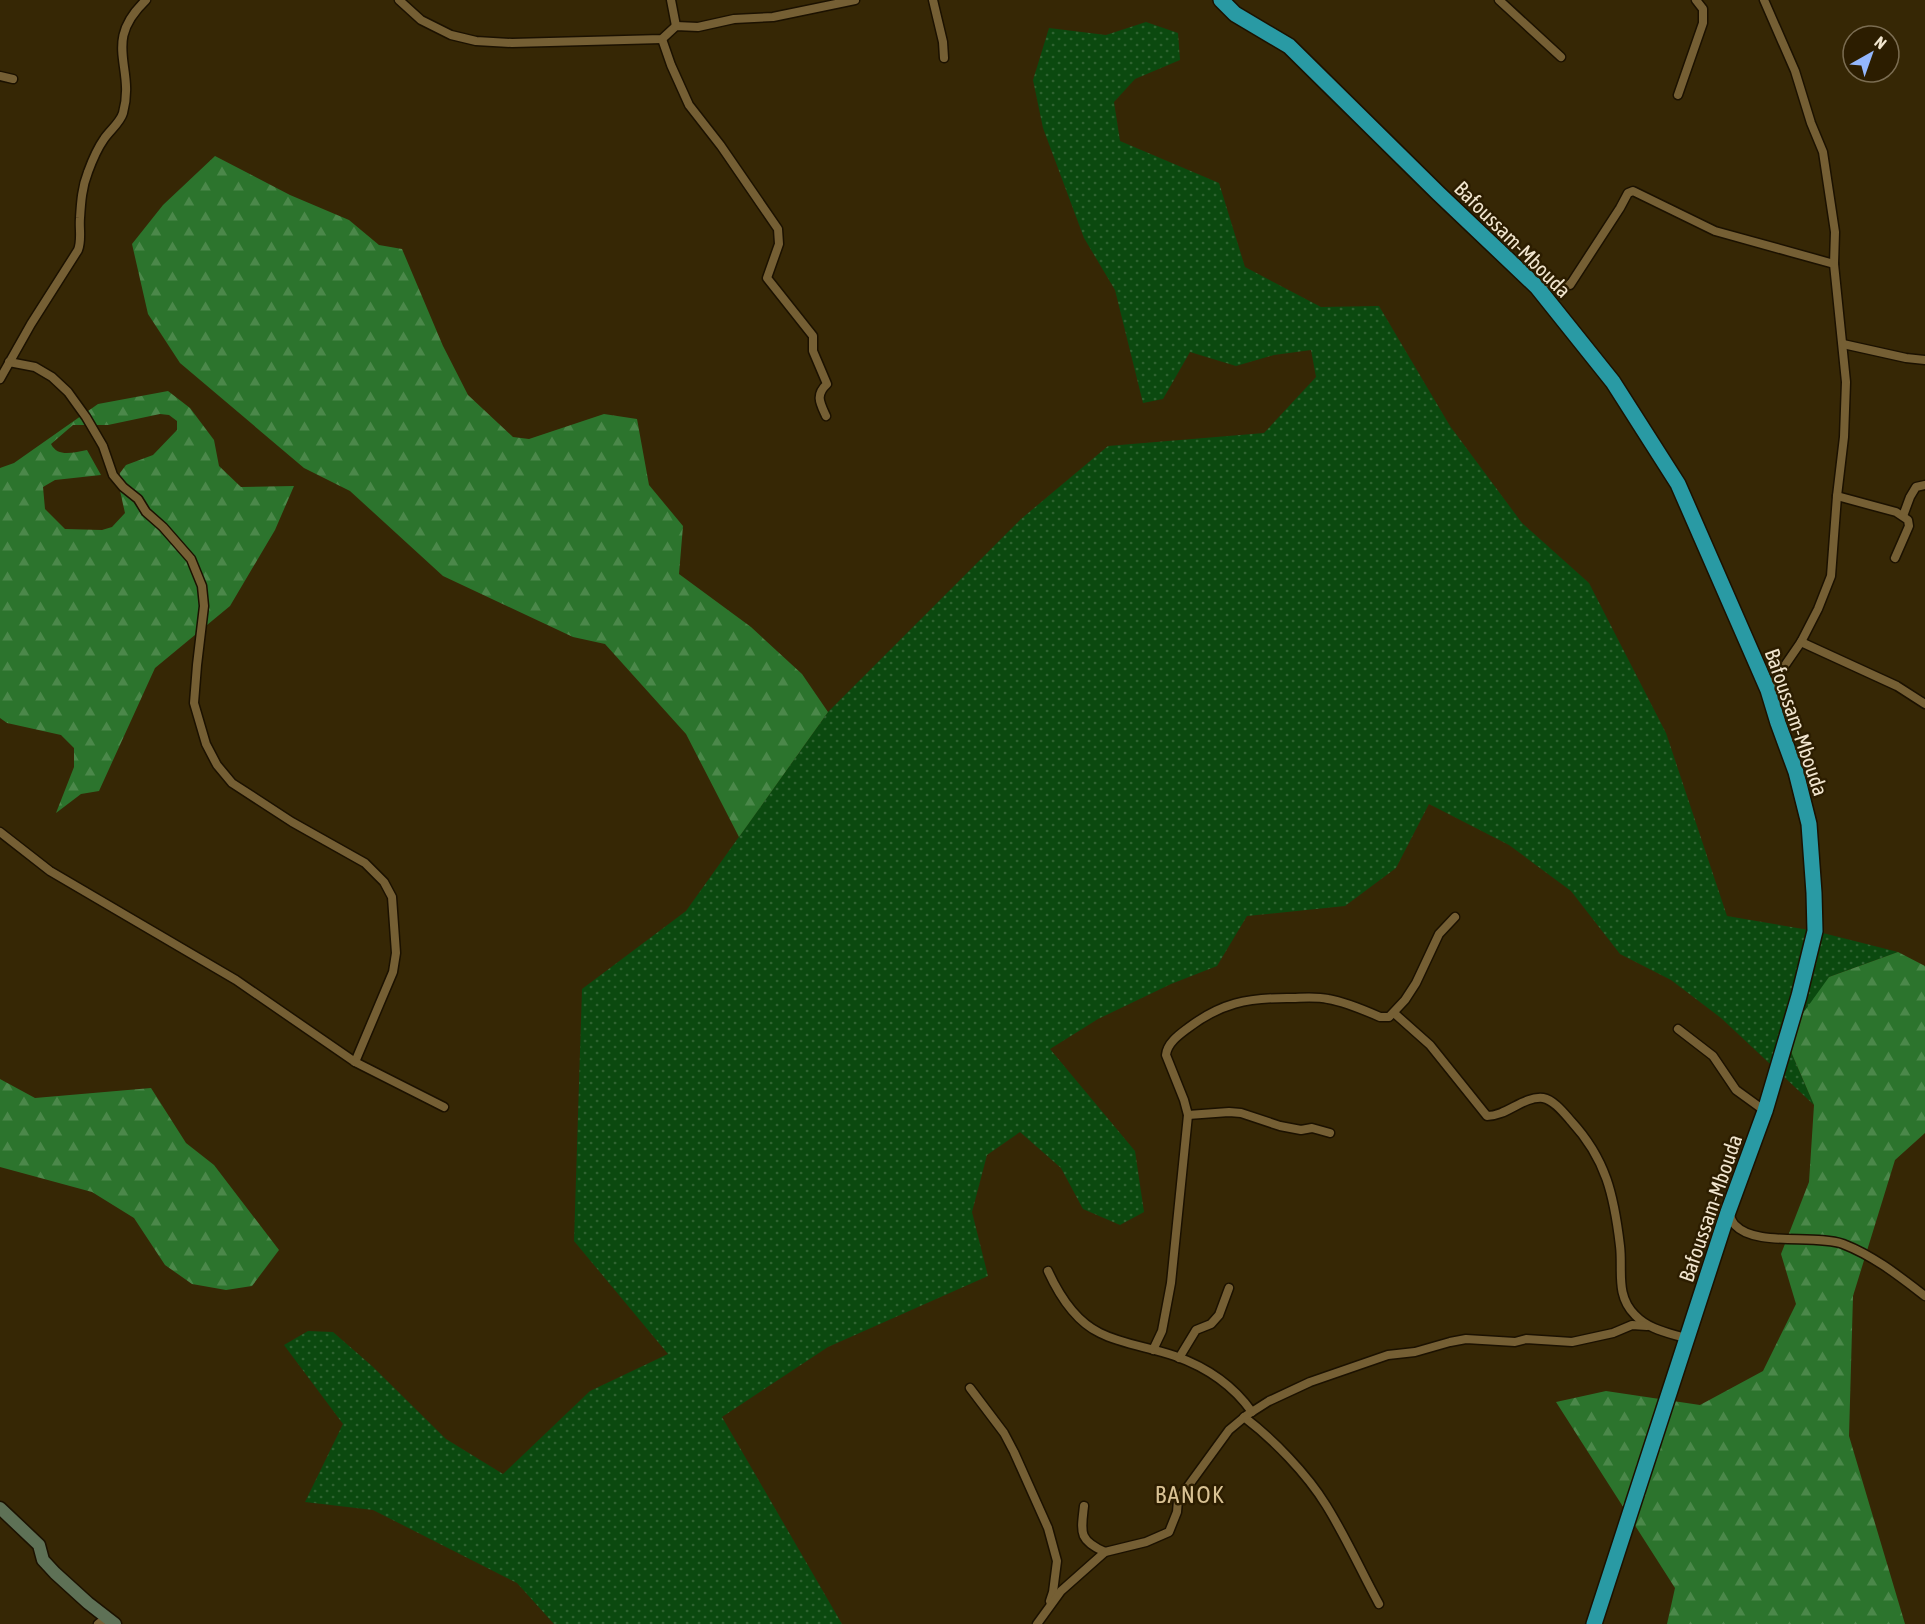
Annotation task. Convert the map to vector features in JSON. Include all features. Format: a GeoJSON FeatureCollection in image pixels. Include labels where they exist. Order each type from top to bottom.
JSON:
{"type":"FeatureCollection","features":[{"type":"Feature","properties":{"kind":"highway","name":"Bafoussam-Mbouda"},"geometry":{"type":"LineString","coordinates":[[1221,0],[1235,14],[1289,46],[1537,287],[1613,382],[1678,484],[1768,690],[1796,772],[1809,824],[1815,931],[1799,996],[1765,1111],[1728,1212],[1594,1624]]}},
{"type":"Feature","properties":{"kind":"street"},"geometry":{"type":"LineString","coordinates":[[0,379],[78,250],[81,198],[87,174],[100,144],[120,119],[123,111],[125,94],[122,39],[127,24],[146,0]]}},
{"type":"Feature","properties":{"kind":"street"},"geometry":{"type":"LineString","coordinates":[[399,0],[421,20],[451,35],[476,41],[512,43],[663,39],[676,26],[698,27],[734,19],[772,17],[855,0]]}},
{"type":"Feature","properties":{"kind":"street"},"geometry":{"type":"LineString","coordinates":[[671,0],[676,26]]}},
{"type":"Feature","properties":{"kind":"street"},"geometry":{"type":"LineString","coordinates":[[933,0],[943,42],[944,58]]}},
{"type":"Feature","properties":{"kind":"street"},"geometry":{"type":"LineString","coordinates":[[1499,0],[1561,57]]}},
{"type":"Feature","properties":{"kind":"street"},"geometry":{"type":"LineString","coordinates":[[1678,95],[1703,23],[1704,9],[1696,0]]}},
{"type":"Feature","properties":{"kind":"street"},"geometry":{"type":"LineString","coordinates":[[1764,0],[1795,71],[1822,152],[1835,232],[1834,264],[1846,382],[1844,437],[1831,576],[1818,609],[1801,642],[1768,690]]}},
{"type":"Feature","properties":{"kind":"street"},"geometry":{"type":"LineString","coordinates":[[663,39],[670,66],[689,105],[721,146],[778,229],[779,244],[767,278],[813,336],[813,351],[827,384],[819,393],[818,399],[826,416]]}},
{"type":"Feature","properties":{"kind":"street"},"geometry":{"type":"LineString","coordinates":[[0,76],[13,79]]}},
{"type":"Feature","properties":{"kind":"street"},"geometry":{"type":"LineString","coordinates":[[1537,287],[1544,283],[1570,285],[1628,193],[1633,191],[1715,231],[1834,264]]}},
{"type":"Feature","properties":{"kind":"street"},"geometry":{"type":"LineString","coordinates":[[1843,344],[1925,360]]}},
{"type":"Feature","properties":{"kind":"street"},"geometry":{"type":"LineString","coordinates":[[9,362],[35,367],[52,377],[68,392],[103,446],[113,475],[138,499],[146,512],[163,526],[191,559],[201,586],[204,606],[194,704],[206,744],[217,765],[232,783],[292,822],[365,863],[384,882],[392,897],[396,954],[393,972],[355,1062]]}},
{"type":"Feature","properties":{"kind":"street"},"geometry":{"type":"LineString","coordinates":[[1904,516],[1916,487],[1925,485]]}},
{"type":"Feature","properties":{"kind":"street"},"geometry":{"type":"LineString","coordinates":[[1837,496],[1896,512],[1908,520],[1909,526],[1895,558]]}},
{"type":"Feature","properties":{"kind":"street"},"geometry":{"type":"LineString","coordinates":[[1801,642],[1897,686],[1925,704]]}},
{"type":"Feature","properties":{"kind":"street"},"geometry":{"type":"LineString","coordinates":[[0,832],[50,871],[236,980],[355,1062],[444,1107]]}},
{"type":"Feature","properties":{"kind":"street"},"geometry":{"type":"LineString","coordinates":[[1153,1350],[1162,1331],[1171,1283],[1188,1115],[1166,1050],[1180,1034],[1205,1015],[1244,1001],[1261,998],[1329,999],[1380,1017],[1389,1017],[1416,983],[1439,934],[1455,917]]}},
{"type":"Feature","properties":{"kind":"street"},"geometry":{"type":"LineString","coordinates":[[1394,1013],[1430,1045],[1487,1116],[1496,1116],[1524,1103],[1544,1098],[1554,1103],[1585,1136],[1600,1160],[1610,1184],[1621,1247],[1622,1291],[1633,1314],[1647,1326]]}},
{"type":"Feature","properties":{"kind":"street"},"geometry":{"type":"LineString","coordinates":[[1678,1029],[1713,1056],[1736,1090],[1765,1111]]}},
{"type":"Feature","properties":{"kind":"street"},"geometry":{"type":"LineString","coordinates":[[1188,1115],[1241,1113],[1280,1126],[1301,1130],[1312,1128],[1330,1133]]}},
{"type":"Feature","properties":{"kind":"street"},"geometry":{"type":"LineString","coordinates":[[1728,1212],[1735,1225],[1756,1237],[1796,1238],[1841,1243],[1880,1262],[1925,1296]]}},
{"type":"Feature","properties":{"kind":"street"},"geometry":{"type":"LineString","coordinates":[[1048,1270],[1057,1291],[1074,1313],[1098,1332],[1179,1358],[1206,1371],[1234,1389],[1248,1414],[1326,1504],[1379,1604]]}},
{"type":"Feature","properties":{"kind":"street"},"geometry":{"type":"LineString","coordinates":[[1179,1358],[1196,1330],[1211,1324],[1219,1315],[1229,1288]]}},
{"type":"Feature","properties":{"kind":"street"},"geometry":{"type":"LineString","coordinates":[[1037,1624],[1048,1607],[1074,1578],[1104,1552],[1121,1550],[1169,1532],[1177,1512],[1178,1500],[1220,1442],[1248,1414],[1310,1382],[1393,1354],[1415,1352],[1466,1340],[1515,1342],[1535,1339],[1572,1342],[1613,1333],[1632,1325],[1647,1326],[1688,1339]]}},
{"type":"Feature","properties":{"kind":"street"},"geometry":{"type":"LineString","coordinates":[[970,1388],[1004,1433],[1048,1528],[1057,1561],[1053,1592],[1048,1607]]}},
{"type":"Feature","properties":{"kind":"street"},"geometry":{"type":"LineString","coordinates":[[1084,1506],[1081,1531],[1085,1541],[1104,1552]]}},
{"type":"Feature","properties":{"kind":"street"},"geometry":{"type":"LineString","coordinates":[[0,1508],[39,1545],[43,1560],[55,1574],[106,1622]]}},
{"type":"Feature","properties":{"kind":"green space"},"geometry":{"type":"Polygon","coordinates":[[[1146,22],[1178,33],[1180,60],[1135,79],[1114,102],[1120,141],[1219,183],[1245,267],[1321,307],[1379,306],[1450,426],[1522,523],[1589,583],[1666,733],[1727,916],[1815,931],[1898,952],[1829,977],[1789,1047],[1814,1105],[1721,1018],[1671,980],[1620,954],[1571,891],[1509,845],[1429,804],[1396,868],[1345,906],[1247,916],[1217,966],[1171,984],[1098,1019],[1050,1049],[1135,1151],[1144,1212],[1120,1225],[1083,1209],[1061,1168],[1020,1132],[987,1155],[972,1212],[988,1276],[828,1347],[722,1417],[842,1624],[554,1624],[517,1583],[373,1510],[305,1502],[343,1424],[284,1345],[308,1331],[333,1332],[372,1366],[446,1439],[503,1474],[590,1391],[668,1354],[574,1241],[582,989],[686,911],[828,712],[1021,519],[1108,446],[1264,433],[1316,377],[1311,350],[1274,355],[1236,366],[1190,352],[1163,399],[1143,403],[1115,290],[1084,238],[1043,128],[1033,80],[1049,28],[1106,35],[1146,22]]]}},
{"type":"Feature","properties":{"kind":"green space"},"geometry":{"type":"Polygon","coordinates":[[[215,156],[290,195],[349,220],[379,245],[402,249],[443,346],[468,395],[513,437],[529,439],[604,414],[637,419],[649,485],[683,526],[679,574],[751,627],[802,674],[828,712],[739,837],[686,734],[605,644],[573,637],[443,576],[350,491],[304,468],[180,363],[148,314],[132,244],[163,205],[215,156]]]}},
{"type":"Feature","properties":{"kind":"green space"},"geometry":{"type":"Polygon","coordinates":[[[168,391],[190,408],[214,440],[219,466],[241,487],[294,486],[275,530],[230,606],[155,668],[99,791],[81,794],[56,813],[74,767],[74,748],[61,735],[7,723],[0,718],[0,468],[14,463],[98,404],[168,391]],[[160,414],[108,425],[73,425],[51,444],[62,453],[87,450],[101,475],[55,480],[43,487],[45,509],[65,529],[102,530],[112,527],[125,513],[118,482],[120,473],[126,465],[153,455],[177,430],[177,421],[169,415],[160,414]]]}},
{"type":"Feature","properties":{"kind":"green space"},"geometry":{"type":"Polygon","coordinates":[[[1898,952],[1925,966],[1925,1133],[1895,1160],[1853,1296],[1849,1436],[1905,1624],[1667,1624],[1675,1588],[1556,1402],[1606,1391],[1700,1405],[1763,1371],[1796,1304],[1781,1254],[1809,1182],[1814,1105],[1789,1047],[1801,1016],[1829,977],[1898,952]]]}},
{"type":"Feature","properties":{"kind":"green space"},"geometry":{"type":"Polygon","coordinates":[[[0,1079],[35,1098],[151,1088],[186,1143],[214,1165],[279,1250],[252,1286],[226,1290],[192,1284],[165,1265],[134,1218],[92,1192],[0,1167],[0,1079]]]}},
{"type":"Feature","properties":{"kind":"district","name":"BANOK"},"geometry":{"type":"Point","coordinates":[1190,1494]}}]}
